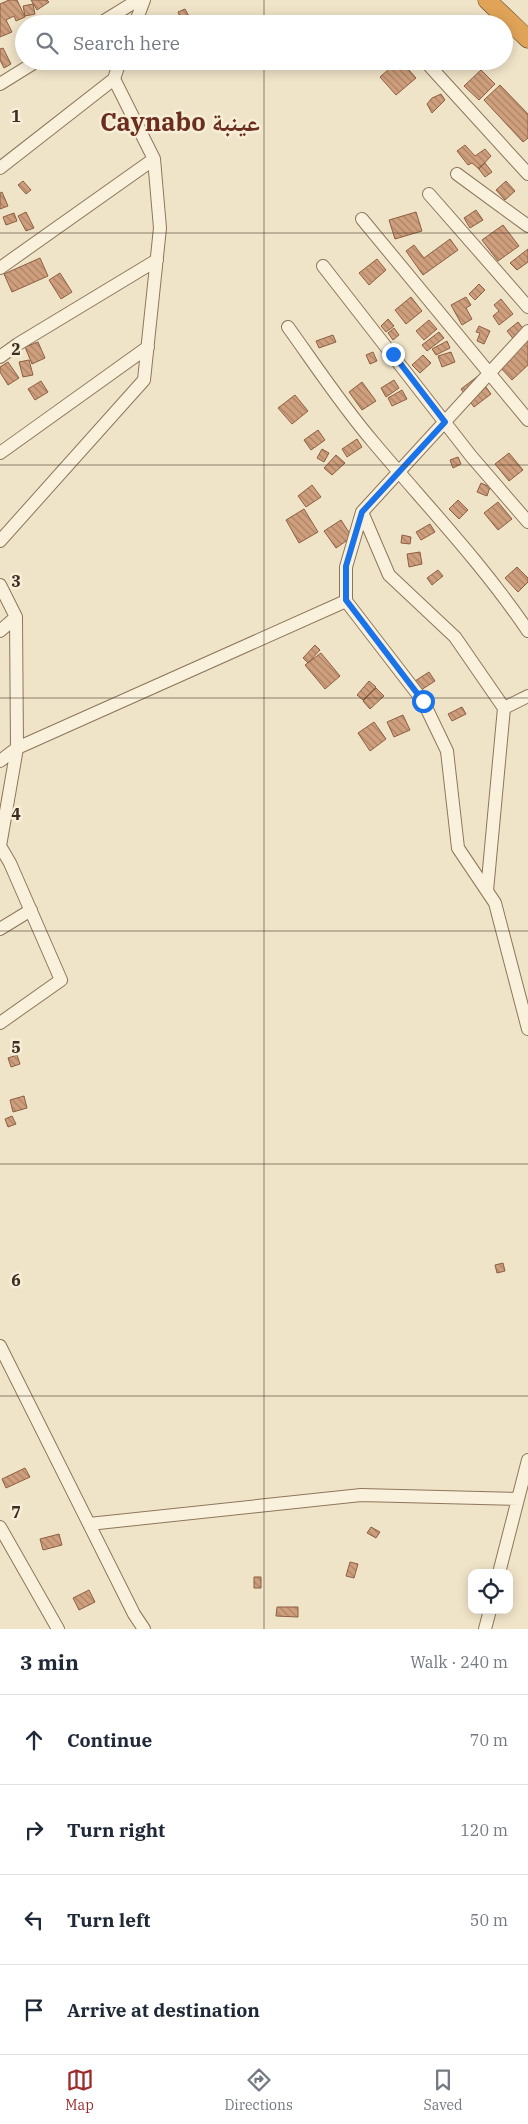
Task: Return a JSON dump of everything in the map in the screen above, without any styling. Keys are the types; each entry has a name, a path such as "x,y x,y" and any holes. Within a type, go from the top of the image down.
{"highway":[{"path":"487,0 503,15"},
{"path":"513,25 528,39"}],"street":[{"path":"114,15 138,0"},
{"path":"138,15 144,0"},
{"path":"0,84 23,70"},
{"path":"0,168 114,78 117,70"},
{"path":"434,70 528,174"},
{"path":"0,541 144,380 160,228 154,159 114,78"},
{"path":"2,263 154,159"},
{"path":"457,174 528,226"},
{"path":"429,194 528,307"},
{"path":"362,219 528,420"},
{"path":"0,358 18,344 157,260"},
{"path":"323,266 471,456 528,522"},
{"path":"288,328 372,442 442,520 500,590 528,631"},
{"path":"528,331 362,512 346,566 346,600 423,701 447,750 458,848 495,903 528,1029"},
{"path":"0,453 148,347"},
{"path":"362,512 389,575 455,637 504,708 487,891"},
{"path":"0,585 16,617 17,748 0,846 10,863 61,980 0,1023"},
{"path":"0,761 17,748 346,600"},
{"path":"0,630 16,617"},
{"path":"504,708 528,696"},
{"path":"0,929 31,910"},
{"path":"2,1355 134,1614 144,1629"},
{"path":"500,1569 528,1460"},
{"path":"89,1524 361,1495 518,1499"},
{"path":"0,1528 58,1629"},
{"path":"485,1629 489,1614"}],"building":[{"path":"9,0 17,0 24,15 15,15 15,18 14,16 6,20 12,32 0,37 0,4"},
{"path":"31,0 47,0 49,2 37,10"},
{"path":"33,4 35,14 25,15 23,6"},
{"path":"185,9 188,15 179,15 178,12"},
{"path":"3,48 11,64 4,68 0,60 0,49"},
{"path":"388,70 409,70 416,78 396,95 380,77"},
{"path":"481,70 495,84 479,100 464,86"},
{"path":"500,85 528,114 528,138 523,142 484,100"},
{"path":"441,94 445,100 432,113 427,104 432,98"},
{"path":"465,145 475,156 485,149 491,156 479,169 472,163 468,165 457,151"},
{"path":"485,163 492,172 485,177 478,168"},
{"path":"23,181 31,190 26,194 18,185"},
{"path":"506,181 515,191 505,200 496,190"},
{"path":"2,192 8,206 0,209 0,193"},
{"path":"476,210 483,220 470,228 464,218"},
{"path":"26,212 34,228 26,231 18,216"},
{"path":"416,212 422,231 395,239 389,220"},
{"path":"14,213 17,221 6,225 3,217"},
{"path":"503,225 519,246 498,261 482,240"},
{"path":"450,239 458,250 423,275 406,251 414,245 424,258"},
{"path":"528,249 528,262 517,270 510,263"},
{"path":"40,258 48,276 12,292 4,274"},
{"path":"377,259 386,270 369,285 359,273"},
{"path":"60,273 72,292 61,299 49,280"},
{"path":"479,284 485,290 475,300 469,294"},
{"path":"411,297 422,311 406,324 395,310"},
{"path":"466,297 471,305 466,308 472,319 462,325 451,305"},
{"path":"501,299 513,314 499,325 493,316 499,311 494,305"},
{"path":"388,319 394,326 386,332 381,326"},
{"path":"429,320 437,329 424,340 416,331"},
{"path":"518,322 526,332 515,341 507,331"},
{"path":"479,326 490,331 484,344 477,341 480,333 476,332"},
{"path":"394,328 399,335 393,340 388,333"},
{"path":"439,332 444,338 427,351 422,345"},
{"path":"333,335 336,342 319,348 316,341"},
{"path":"528,337 528,365 512,380 498,365"},
{"path":"447,341 450,348 436,355 432,349"},
{"path":"38,342 45,358 32,364 25,347"},
{"path":"373,352 377,361 370,364 366,355"},
{"path":"451,352 455,362 442,367 438,356"},
{"path":"423,355 431,363 420,373 412,365"},
{"path":"29,360 33,375 23,377 19,362"},
{"path":"8,362 19,378 8,385 0,372 0,367"},
{"path":"478,376 491,394 474,407 461,389"},
{"path":"394,380 399,388 386,397 381,388"},
{"path":"41,381 48,392 35,400 28,389"},
{"path":"362,382 376,401 362,410 349,392"},
{"path":"402,390 407,399 392,406 388,398"},
{"path":"295,395 308,411 292,424 278,408"},
{"path":"318,430 325,440 311,450 304,440"},
{"path":"357,439 362,447 347,457 342,449"},
{"path":"322,449 329,453 324,462 317,458"},
{"path":"509,453 523,470 509,481 495,464"},
{"path":"336,455 345,463 332,475 324,468"},
{"path":"458,457 461,464 453,468 450,460"},
{"path":"481,483 490,487 487,496 477,492"},
{"path":"312,485 321,497 306,507 298,496"},
{"path":"458,500 468,510 459,519 449,509"},
{"path":"498,502 512,519 498,530 484,513"},
{"path":"304,509 318,532 299,543 286,520"},
{"path":"341,520 352,537 336,548 324,531"},
{"path":"430,524 435,532 421,540 416,532"},
{"path":"402,535 411,537 410,544 401,543"},
{"path":"420,552 422,564 409,567 407,554"},
{"path":"517,567 528,578 528,582 518,592 505,578"},
{"path":"438,570 443,576 432,585 427,578"},
{"path":"315,645 320,650 308,663 303,658"},
{"path":"321,653 340,676 325,689 305,665"},
{"path":"429,672 435,681 421,690 415,681"},
{"path":"369,681 376,687 363,700 357,695"},
{"path":"376,688 384,696 370,709 363,701"},
{"path":"462,707 466,714 452,721 448,714"},
{"path":"403,715 410,730 394,737 387,722"},
{"path":"374,722 386,739 370,751 358,733"},
{"path":"17,1055 20,1064 11,1067 8,1058"},
{"path":"24,1096 27,1108 13,1112 10,1100"},
{"path":"12,1116 16,1124 8,1127 5,1119"},
{"path":"503,1263 505,1271 497,1273 495,1265"},
{"path":"25,1468 30,1477 6,1488 2,1479"},
{"path":"371,1527 380,1532 376,1538 367,1533"},
{"path":"59,1534 62,1545 43,1550 40,1539"},
{"path":"350,1562 358,1564 354,1578 346,1576"},
{"path":"254,1577 261,1577 261,1588 254,1588"},
{"path":"89,1590 95,1602 79,1610 73,1598"},
{"path":"277,1607 298,1607 298,1617 276,1616"}],"district":[{"name":"Caynabo عينبة","path":"180,122"}],"route":[{"path":"393,354 445,422 362,512 346,566 346,600 423,701"}]}
